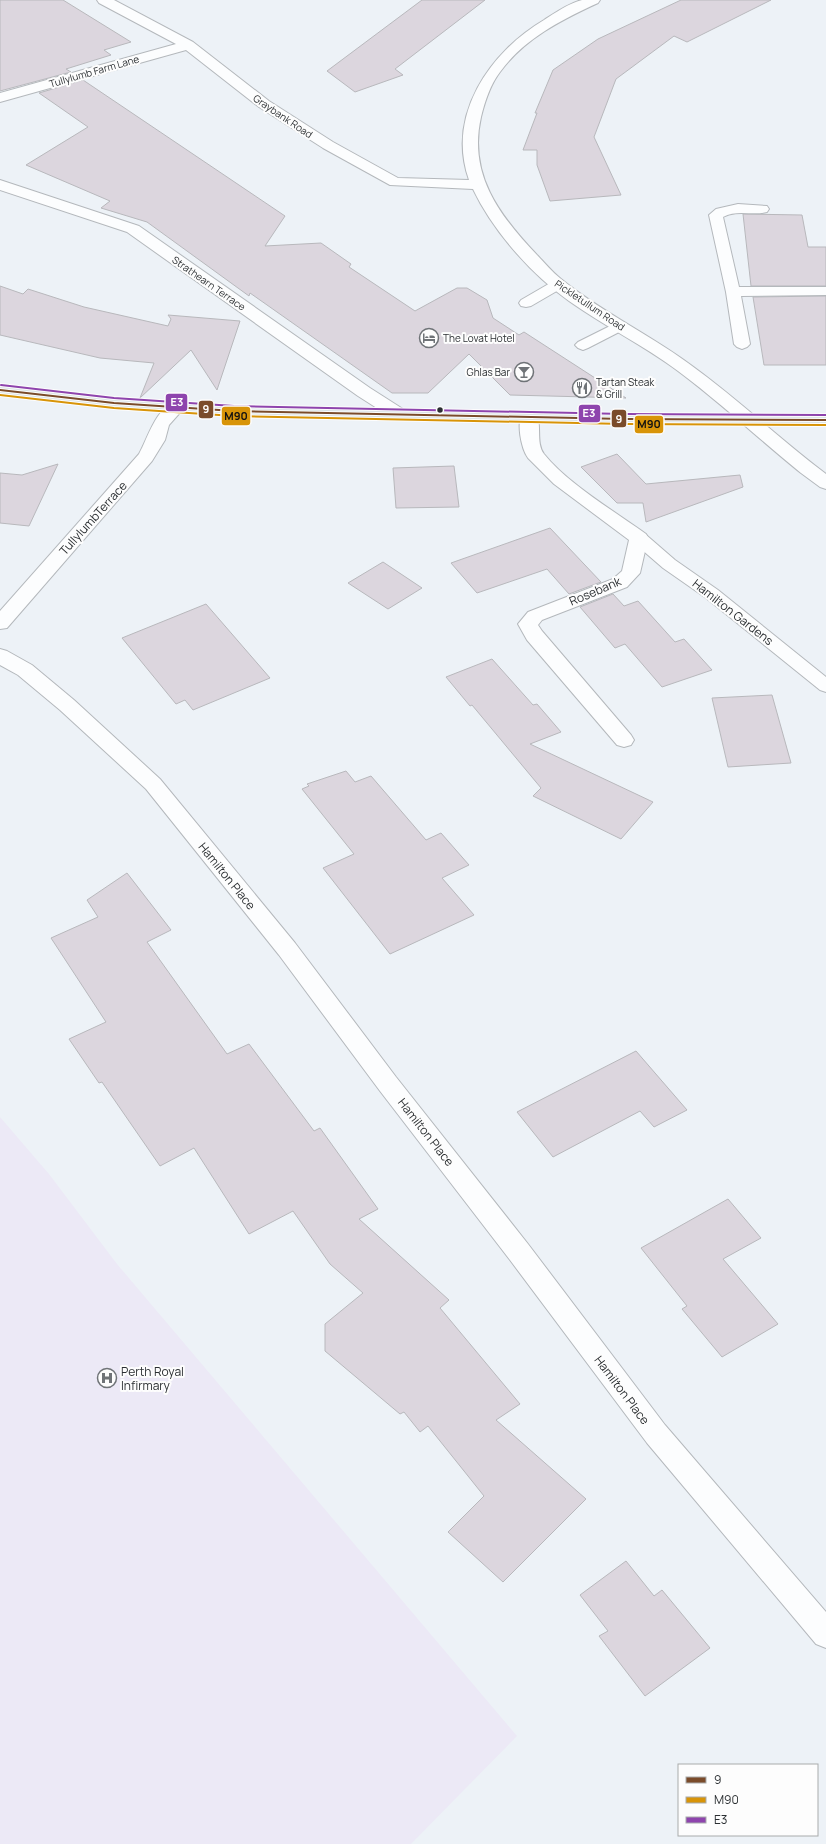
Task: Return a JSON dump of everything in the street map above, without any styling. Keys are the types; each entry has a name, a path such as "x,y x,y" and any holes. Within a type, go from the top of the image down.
{"main road":[{"path":"0,390 114,403 234,411 625,419 826,420"}],"street":[{"name":"Graybank Road","path":"104,0 188,45 264,104 328,145 395,182 479,184"},
{"name":"Pickletullum Road","path":"593,0 544,25 519,43 499,63 485,84 475,108 470,139 471,159 479,184 495,215 508,232 557,285 665,354 707,385 746,420 826,483"},
{"name":"Tullylumb Farm Lane","path":"0,98 188,45"},
{"name":"Strathearn Terrace","path":"0,185 133,229 364,392 400,415"},
{"name":"TullylumbTerrace","path":"0,623 132,475 146,457 156,440 161,424 176,407"},
{"path":"529,416 529,432 534,454 560,480 639,538"},
{"name":"Rosebank","path":"624,740 534,635 528,624 535,616 620,583 631,573 639,538"},
{"name":"Hamilton Place","path":"0,656 25,670 67,704 152,784 287,949 388,1084 519,1252 656,1434 826,1634"}],"lane":[{"path":"742,344 733,292 716,215 721,211 729,209 762,209"},
{"path":"526,303 557,285"},
{"path":"733,292 826,291"},
{"path":"583,345 620,326"},
{"name":"Hamilton Gardens","path":"639,538 669,564 712,594 826,686"}],"shaded area":[{"name":"Perth Royal Infirmary","path":"0,1117 49,1174 117,1264 517,1736 411,1844 0,1844"}],"building":[{"path":"0,0 63,0 131,42 104,50 111,55 66,69 71,72 0,91"},
{"path":"422,0 485,0 395,69 403,75 355,92 327,71"},
{"path":"681,0 771,0 687,42 674,36 616,79 594,137 621,195 550,201 537,165 537,150 523,150 537,113 535,113 553,70 598,39"},
{"path":"83,80 285,216 265,246 321,243 351,264 349,267 415,311 457,288 467,288 487,300 493,318 519,335 524,332 626,398 510,395 469,354 428,393 392,393 250,293 249,296 147,222 101,208 110,201 26,165 88,127 39,93"},
{"path":"743,214 802,215 808,247 826,247 826,286 751,286"},
{"path":"0,286 23,294 28,289 84,307 168,326 171,319 168,315 240,321 217,390 191,350 140,398 154,363 100,358 0,335"},
{"path":"826,296 826,365 764,365 753,297"},
{"path":"617,454 646,484 740,475 743,487 646,522 643,503 617,503 581,467"},
{"path":"58,464 29,526 0,523 0,473 22,475"},
{"path":"454,466 459,507 396,508 393,468"},
{"path":"550,528 601,582 569,594 547,569 477,593 451,563"},
{"path":"383,562 422,588 388,609 348,583"},
{"path":"613,594 624,606 638,601 675,642 684,639 712,670 662,687 625,644 615,648 580,607"},
{"path":"206,604 270,678 193,710 185,700 176,704 122,638"},
{"path":"492,659 533,705 537,704 561,732 530,744 653,802 621,839 533,796 541,788 472,705 470,706 446,677"},
{"path":"772,695 791,763 728,767 712,698"},
{"path":"346,771 355,782 371,776 426,840 441,833 469,865 442,878 474,915 390,954 323,868 354,854 302,789 309,786 307,784"},
{"path":"127,873 171,930 147,942 227,1054 249,1044 314,1131 320,1128 378,1209 359,1219 449,1300 440,1308 520,1404 496,1420 586,1499 503,1582 448,1532 484,1496 428,1426 420,1432 404,1412 400,1414 325,1351 325,1324 363,1293 330,1264 293,1211 249,1234 194,1148 160,1166 102,1082 99,1083 69,1039 106,1022 51,938 98,917 87,900"},
{"path":"636,1051 687,1110 654,1127 640,1111 553,1157 517,1112"},
{"path":"728,1199 761,1238 723,1259 778,1324 722,1357 682,1309 687,1306 641,1248"},
{"path":"626,1561 654,1596 662,1590 710,1648 645,1696 599,1636 608,1631 580,1595"}],"transit line":[{"name":"E3","path":"1,385 114,398 234,406 625,414 826,415"},
{"name":"9","path":"0,390 114,403 234,411 625,419 826,420"},
{"name":"M90","path":"0,395 114,408 234,416 625,424 826,425"}],"place":[{"name":"The Lovat Hotel","path":"429,338"},
{"name":"Ghlas Bar","path":"524,372"},
{"name":"Tartan Steak & Grill","path":"582,388"},
{"name":"Perth Royal Infirmary","path":"107,1378"}]}
